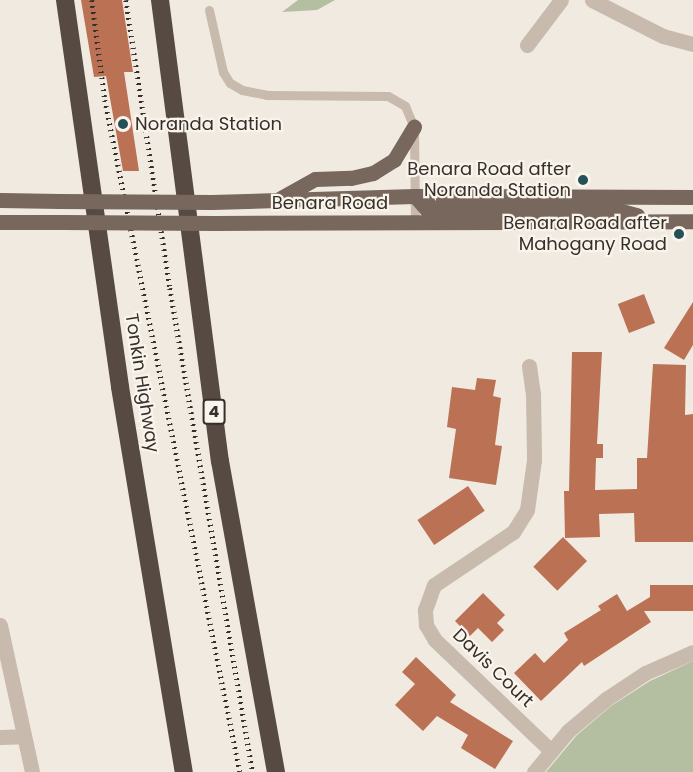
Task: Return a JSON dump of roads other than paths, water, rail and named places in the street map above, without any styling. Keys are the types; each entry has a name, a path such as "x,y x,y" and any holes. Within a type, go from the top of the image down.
{"highway":[{"name":"Tonkin Highway","path":"65,0 120,387 184,772"},
{"name":"4","path":"159,0 220,461 276,772"}],"main road":[{"path":"277,200 315,179 351,178 373,173 394,160 414,127"},
{"name":"Benara Road","path":"415,196 427,210 614,209 661,221"},
{"name":"Benara Road","path":"0,200 212,202 415,196 693,197"},
{"name":"Benara Road","path":"0,222 693,221"}],"street":[{"path":"527,45 561,0"},
{"path":"592,0 663,36 693,44"},
{"name":"Davis Court","path":"529,366 533,393 534,460 527,510 513,532 434,585 425,610 426,625 435,640 550,750"},
{"path":"0,625 32,772"},
{"path":"534,772 550,750 624,686 693,651"},
{"path":"0,737 24,736"}],"lane":[{"path":"209,10 223,72 230,83 242,90 267,95 388,96 405,106 414,127 415,222"}],"railway":[{"path":"92,0 105,100 240,772"},
{"path":"126,0 170,288 253,772"}],"place":[{"name":"Noranda Station","path":"123,124"},
{"name":"Benara Road after Noranda Station","path":"583,180"},
{"name":"Benara Road after Mahogany Road","path":"679,234"}]}
